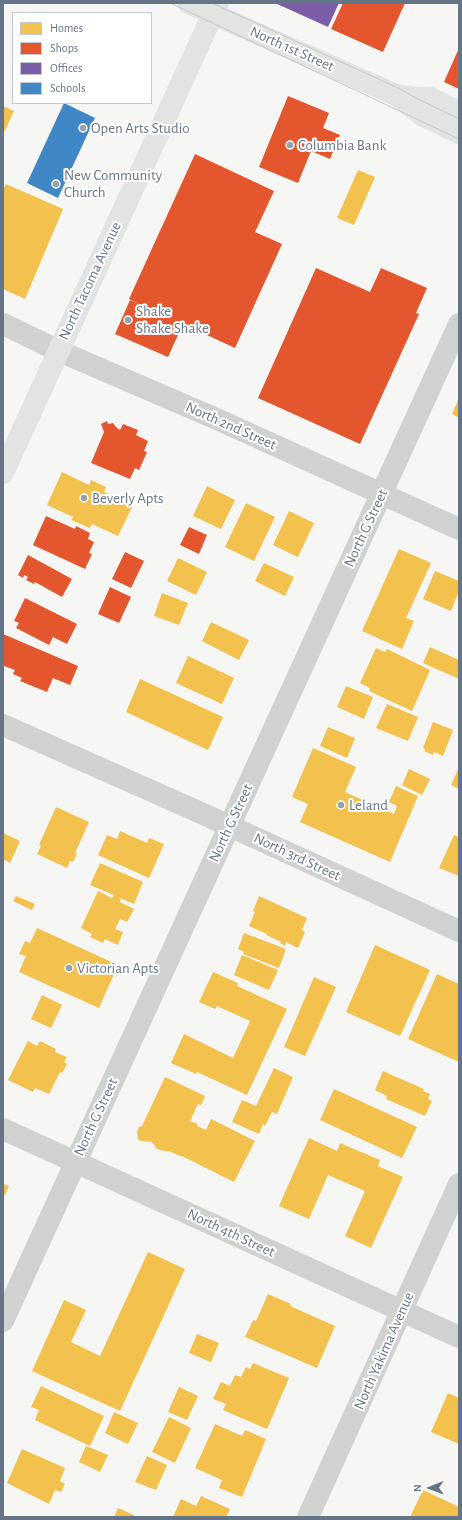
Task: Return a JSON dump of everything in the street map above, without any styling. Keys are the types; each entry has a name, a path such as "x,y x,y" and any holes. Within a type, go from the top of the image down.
{"street":[{"name":"North 1st Street","path":"188,3 215,9 396,95 422,115 459,133"},
{"name":"North Tacoma Avenue","path":"3,473 215,9"},
{"name":"North 1st Street","path":"396,95 416,98 430,98 459,112"},
{"name":"North 2nd Street","path":"3,324 59,351 219,420 459,529"},
{"name":"North G Street","path":"3,1321 459,324"},
{"name":"North 3rd Street","path":"3,725 230,826 459,931"},
{"name":"North 4th Street","path":"3,1129 459,1337"},
{"name":"North Yakima Avenue","path":"308,1517 459,1184"}],"building: Homes":[{"path":"3,106 14,111 3,135"},
{"path":"358,170 375,177 354,225 337,218"},
{"path":"6,184 63,209 25,299 3,289 3,190"},
{"path":"459,398 459,418 452,414"},
{"name":"Beverly Apts","path":"62,472 89,485 91,480 106,487 104,492 133,505 118,536 92,524 90,528 71,520 73,517 47,505"},
{"path":"207,486 235,500 221,529 193,516"},
{"path":"246,503 275,517 254,561 225,547"},
{"path":"289,511 314,523 298,557 273,545"},
{"path":"399,549 431,563 406,618 414,621 402,649 362,631"},
{"path":"178,558 207,572 196,595 167,581"},
{"path":"264,563 294,577 285,596 255,581"},
{"path":"435,571 459,581 459,591 451,611 423,599"},
{"path":"162,593 188,603 179,625 154,616"},
{"path":"211,622 249,640 239,660 202,641"},
{"path":"430,647 459,660 459,679 423,663"},
{"path":"376,648 385,652 387,649 430,670 412,711 369,691 370,688 360,683"},
{"path":"188,656 234,678 222,704 176,683"},
{"path":"140,679 223,717 208,750 126,712"},
{"path":"346,686 373,697 364,719 337,707"},
{"path":"387,704 418,717 408,741 376,728"},
{"path":"433,722 453,730 443,756 434,752 433,755 424,751 425,749 423,748"},
{"path":"328,727 355,738 347,758 320,746"},
{"name":"Leland","path":"313,748 356,767 345,792 394,814 397,806 389,802 396,786 418,796 390,862 300,822 308,804 292,797"},
{"path":"459,767 459,789 451,785"},
{"path":"409,769 430,779 422,795 402,785"},
{"path":"56,807 89,822 75,853 77,854 73,862 70,861 67,868 37,854 41,846 39,845"},
{"path":"120,831 147,843 149,838 164,844 149,878 98,855 107,835 117,839"},
{"path":"3,833 20,841 10,863 3,859"},
{"path":"454,835 459,837 459,876 439,868"},
{"path":"100,863 143,882 134,904 117,897 121,899 120,902 134,909 127,922 120,919 115,929 123,932 118,945 105,939 103,943 90,937 92,934 81,928 98,891 112,898 114,895 90,885"},
{"path":"16,896 35,904 32,910 13,901"},
{"path":"259,896 307,918 302,930 305,932 298,948 286,942 285,946 280,943 281,942 266,935 267,934 249,926 255,912 253,911"},
{"name":"Victorian Apts","path":"37,928 118,965 99,1008 19,972 26,956 19,954 25,941 30,943"},
{"path":"244,933 286,949 279,968 243,954 244,952 238,949"},
{"path":"375,945 430,970 400,1036 346,1012"},
{"path":"242,955 278,970 269,990 234,975"},
{"path":"213,972 238,983 237,986 287,1009 247,1095 197,1072 196,1074 171,1063 184,1034 233,1058 250,1021 217,1006 215,1009 199,1002"},
{"path":"437,974 459,984 459,1062 408,1039"},
{"path":"314,977 336,987 305,1056 284,1047"},
{"path":"42,995 62,1005 51,1028 31,1019"},
{"path":"28,1041 37,1046 40,1041 56,1049 55,1052 67,1057 64,1062 67,1064 62,1073 60,1072 49,1094 35,1088 33,1092 8,1080"},
{"path":"274,1068 293,1077 277,1114 272,1112 265,1126 263,1124 259,1134 232,1122 242,1100 256,1106"},
{"path":"383,1071 424,1089 423,1091 430,1094 428,1099 432,1101 425,1116 386,1099 387,1096 375,1090"},
{"path":"165,1077 205,1096 201,1105 198,1104 190,1121 198,1124 197,1126 206,1130 211,1119 255,1141 234,1182 182,1156 169,1151 157,1149 152,1142 141,1141 138,1139 137,1132 139,1127 142,1126"},
{"path":"334,1089 417,1127 402,1158 320,1120"},
{"path":"309,1138 337,1151 340,1143 380,1160 378,1166 403,1177 371,1248 345,1236 365,1191 328,1175 309,1219 279,1206"},
{"path":"3,1184 9,1186 3,1199"},
{"path":"148,1252 185,1269 120,1411 32,1371 64,1300 86,1310 71,1342 100,1356"},
{"path":"268,1294 291,1304 290,1306 335,1326 317,1368 245,1337 253,1320 256,1321"},
{"path":"197,1334 219,1343 211,1362 189,1353"},
{"path":"253,1363 289,1378 267,1429 223,1410 226,1404 213,1399 221,1382 230,1386 235,1375 241,1377 246,1367 250,1369"},
{"path":"41,1386 104,1416 90,1446 35,1420 39,1410 31,1407"},
{"path":"179,1387 198,1396 187,1420 168,1412"},
{"path":"448,1393 459,1398 459,1444 431,1432"},
{"path":"114,1412 138,1423 128,1444 105,1433"},
{"path":"169,1417 191,1428 175,1463 152,1452"},
{"path":"215,1424 242,1436 245,1430 266,1439 242,1497 219,1488 222,1480 195,1468"},
{"path":"86,1446 108,1455 100,1472 79,1462"},
{"path":"22,1449 65,1468 60,1481 65,1484 61,1492 55,1490 49,1504 7,1483"},
{"path":"147,1456 167,1465 156,1490 135,1482"},
{"path":"423,1490 459,1507 459,1517 410,1517"},
{"path":"201,1496 230,1509 226,1517 173,1517 181,1499 196,1506"},
{"path":"118,1508 134,1515 133,1517 114,1517"}],"building: Shops":[{"path":"343,3 405,3 383,52 331,29"},
{"path":"459,48 459,89 444,82"},
{"path":"288,96 329,113 323,128 340,135 330,159 311,151 298,183 259,167"},
{"path":"195,154 274,191 255,232 282,244 235,348 183,324 168,357 115,334 130,300 141,305 129,299"},
{"path":"316,268 370,292 381,268 427,288 416,313 419,314 360,444 258,398"},
{"path":"107,421 108,424 113,423 120,430 123,424 138,430 136,435 148,441 144,451 147,452 139,470 135,468 130,479 91,463 104,432 101,424"},
{"path":"46,516 75,529 76,526 90,533 88,539 94,542 89,553 92,554 85,569 33,545"},
{"path":"189,527 207,535 199,554 180,545"},
{"path":"125,552 144,561 131,588 112,579"},
{"path":"28,555 72,579 62,597 35,582 34,584 26,580 28,577 24,575 23,578 18,575"},
{"path":"110,587 131,597 119,623 98,614"},
{"path":"25,598 77,624 67,644 53,637 49,645 16,628 19,623 14,621"},
{"path":"3,634 78,666 70,685 53,678 47,692 20,681 22,678 13,674 15,670 4,666 3,669"}],"building: Offices":[{"path":"275,3 339,3 328,27"}],"building: Schools":[{"path":"64,104 95,118 58,198 27,183"}],"tram line":[{"path":"170,3 459,139"},
{"path":"212,3 398,88 459,119"}],"place":[{"name":"Open Arts Studio","path":"83,128"},
{"name":"Columbia Bank","path":"290,145"},
{"name":"New Community Church","path":"56,184"},
{"name":"Shake Shake Shake","path":"128,320"},
{"name":"Beverly Apts","path":"84,498"},
{"name":"Leland","path":"341,805"},
{"name":"Victorian Apts","path":"69,968"}]}
